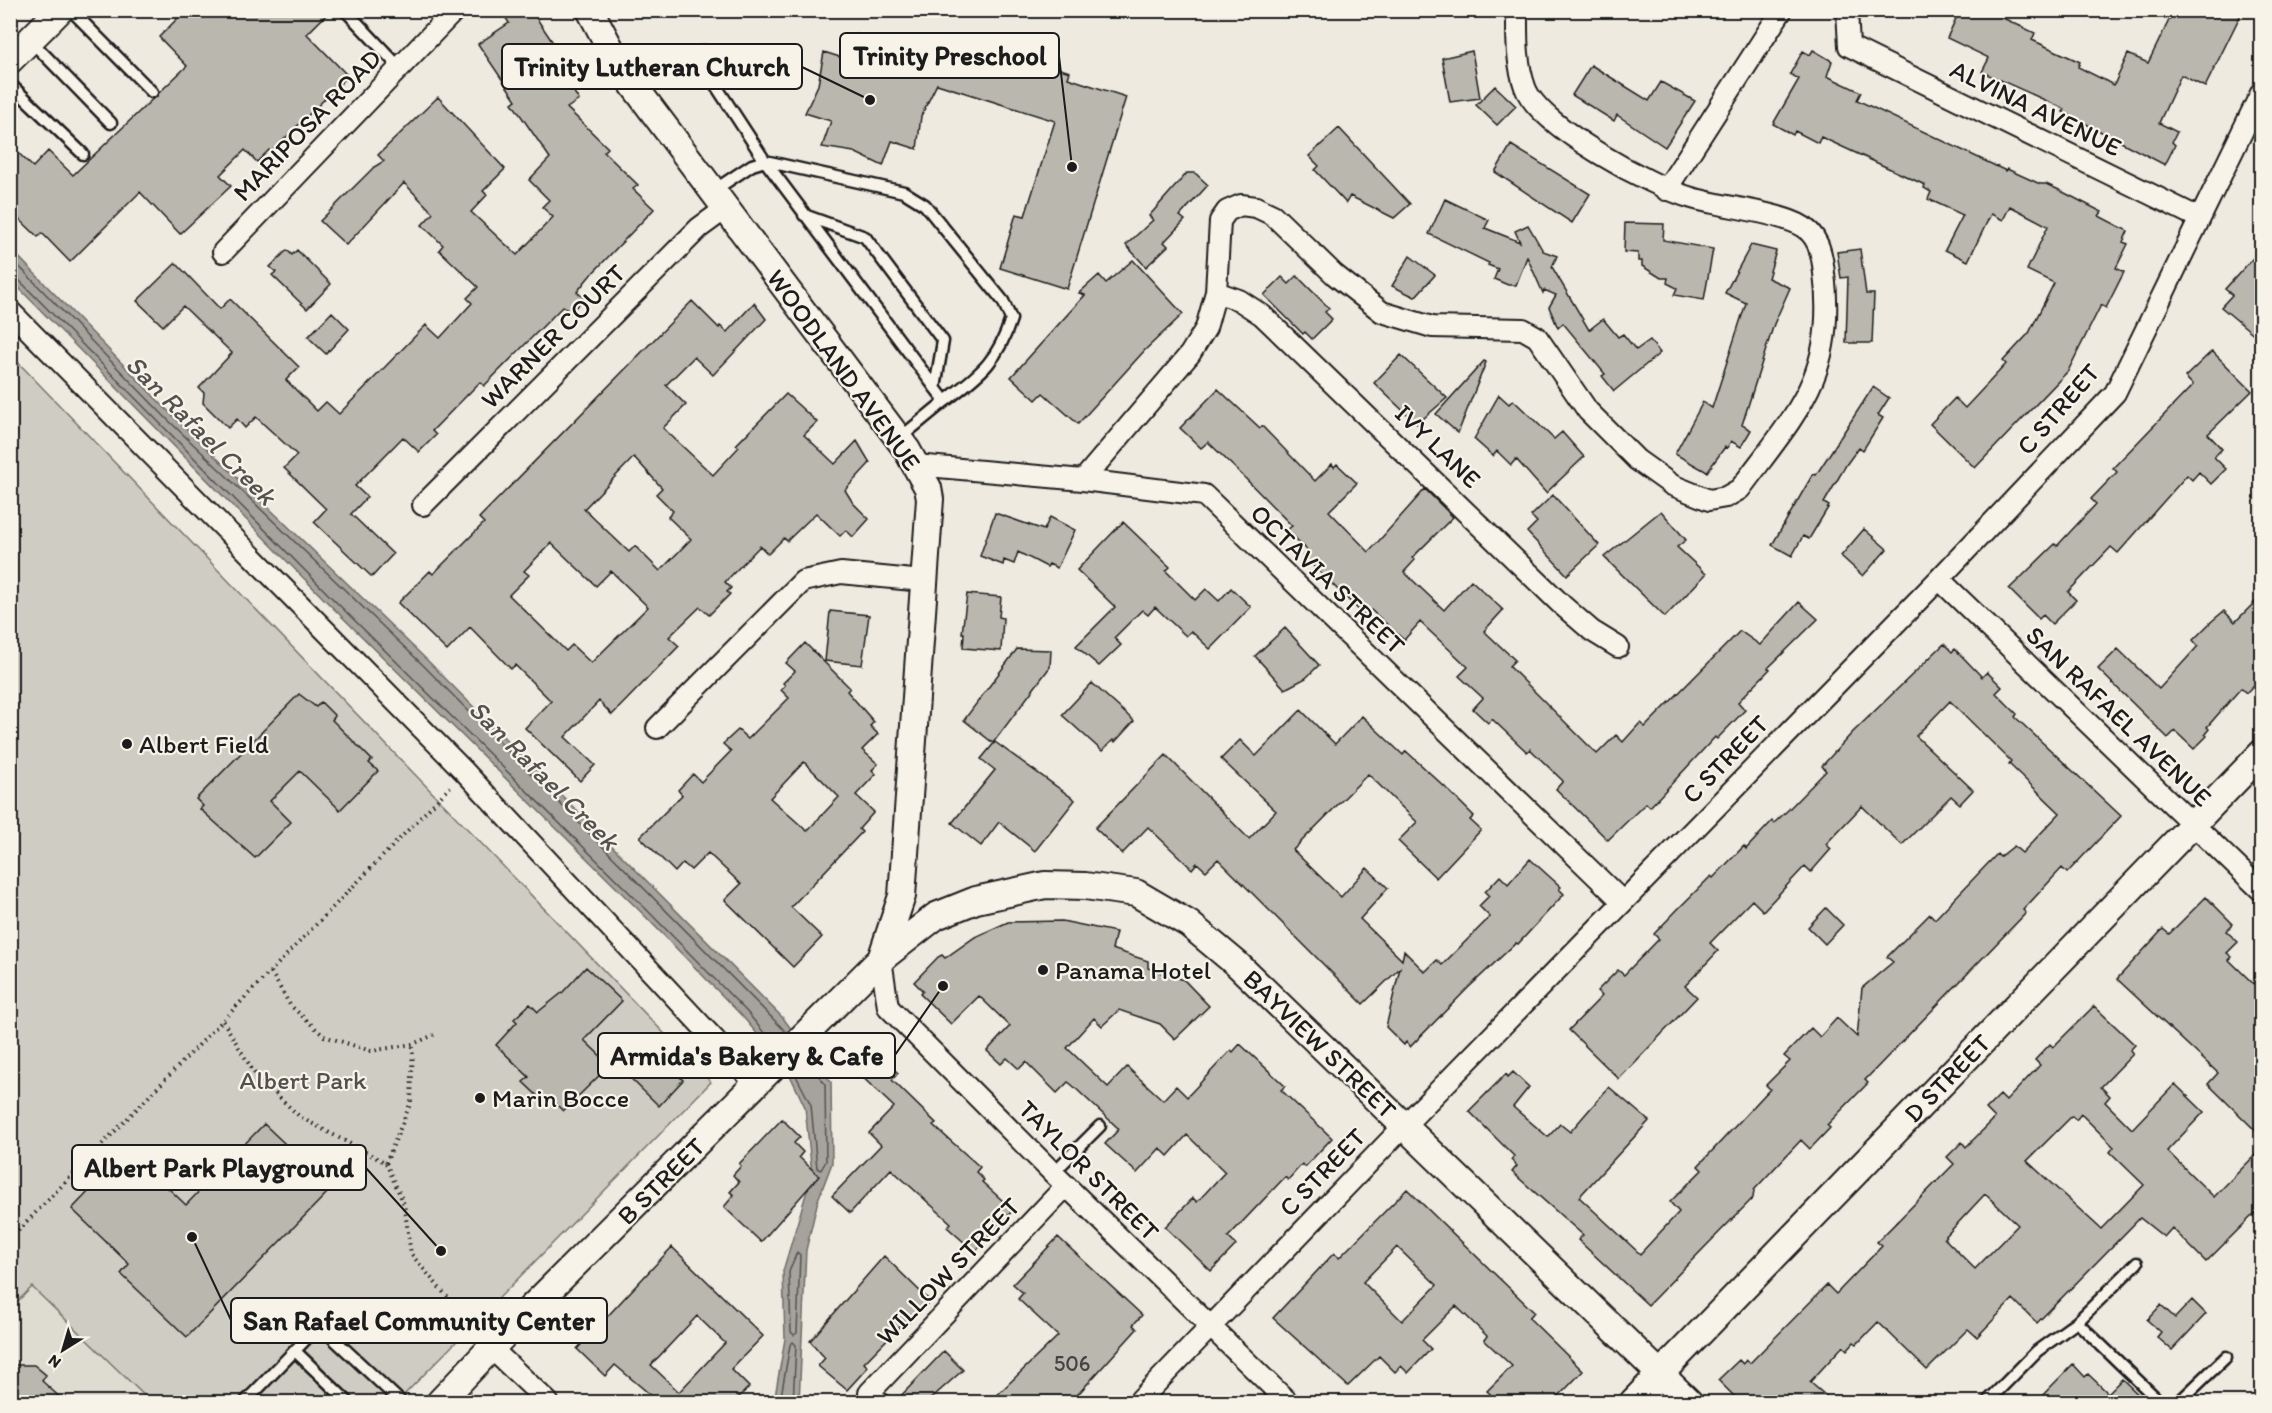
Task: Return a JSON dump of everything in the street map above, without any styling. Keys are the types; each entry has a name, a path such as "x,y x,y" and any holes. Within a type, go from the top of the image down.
{"street":[{"path":"10,60 60,10"},
{"name":"MARIPOSA ROAD","path":"223,252 456,10"},
{"name":"WOODLAND AVENUE","path":"590,10 616,61 899,439 928,488 930,500 902,896 881,959"},
{"path":"1083,480 1190,354 1206,328 1216,292 1220,221 1227,211 1241,205 1256,207 1273,215 1335,275 1382,312 1432,327 1523,330 1537,337 1588,411 1637,460 1690,494 1709,500 1726,497 1740,489 1811,389 1826,340 1828,312 1822,251 1814,236 1798,224 1666,190 1615,163 1538,108 1525,89 1517,53 1517,10"},
{"path":"1666,190 1782,10"},
{"name":"ALVINA AVENUE","path":"1847,10 1849,46 2199,218"},
{"name":"C STREET","path":"1138,1402 1211,1329 1405,1125 1939,579 2115,393 2262,91"},
{"name":"WARNER COURT","path":"423,505 699,228 719,201"},
{"name":"IVY LANE","path":"1216,292 1239,300 1262,315 1562,605 1592,631 1618,647"},
{"path":"10,311 464,771 757,1085"},
{"name":"OCTAVIA STREET","path":"916,465 1083,480 1204,495 1623,902"},
{"path":"657,728 803,581 841,573 923,581"},
{"name":"SAN RAFAEL AVENUE","path":"1939,579 2262,891"},
{"name":"D STREET","path":"1633,1402 2262,753"},
{"name":"BAYVIEW STREET","path":"881,959 936,916 976,900 1036,885 1085,886 1136,893 1189,924 1238,965 1689,1402"},
{"name":"B STREET","path":"440,1402 491,1348 881,959"},
{"name":"TAYLOR STREET","path":"881,959 888,1007 1059,1180 1288,1402"},
{"name":"WILLOW STREET","path":"874,1398 1059,1180"},
{"path":"491,1348 548,1402"}],"lane":[{"path":"71,10 152,92"},
{"path":"345,10 400,68"},
{"path":"30,40 111,123"},
{"path":"705,51 705,69 765,161 945,401"},
{"path":"10,84 82,154"},
{"path":"719,201 752,165 765,161 904,192 925,205 1003,301 1011,319 1003,343 985,370 899,439"},
{"path":"804,215 865,237 872,246 943,340 935,388"},
{"path":"1059,1180 1100,1126"},
{"path":"1987,1402 2037,1351 2077,1322 2137,1263"},
{"path":"245,1402 338,1306"},
{"path":"2077,1322 2160,1402"},
{"path":"319,1326 400,1402"},
{"path":"295,1351 348,1402"},
{"path":"2179,1402 2226,1357"}],"path":[{"path":"792,10 798,19"},
{"path":"10,1239 464,771"},
{"path":"271,972 291,1005 324,1036 371,1051 413,1044 434,1035"},
{"path":"223,1021 255,1074 300,1117 386,1163 404,1204 411,1254 491,1348"},
{"path":"386,1163 411,1102 413,1044"}],"shaded area":[{"path":"32,1286 151,1402 11,1402 11,1308"}],"green space":[{"name":"Albert Park","path":"11,355 711,1082 397,1402 151,1402 32,1287 11,1308"}],"water":[{"path":"10,248 171,414 428,661 783,1018 831,1082 832,1163 818,1200 806,1250 799,1402 774,1402 785,1339 783,1271 812,1174 805,1107 787,1069 743,1017 643,914 328,603 11,280"}],"building":[{"path":"186,10 331,10 307,34 348,76 271,152 269,150 257,162 245,150 220,175 231,186 180,234 140,192 70,262 42,233 38,237 10,210 10,145 33,167 48,151 73,175 187,66 159,37"},
{"path":"501,10 531,10 554,44 549,47 569,75 565,78 579,100 567,108 608,148 604,152 638,185 633,189 654,209 588,278 577,292 584,298 570,313 563,306 484,386 480,382 432,431 436,435 419,452 403,437 355,486 367,497 351,514 393,554 372,577 314,522 326,509 284,468 297,455 256,417 245,428 237,419 228,428 203,403 204,393 199,388 232,353 183,306 163,326 137,301 176,263 220,309 230,299 299,367 286,380 317,411 326,402 339,414 426,325 440,338 472,303 467,298 478,287 439,250 443,245 422,225 433,213 404,183 346,245 320,221 374,167 384,161 378,155 438,97 505,169 483,191 487,195 471,212 517,255 553,217 542,207 549,200 529,180 550,158 512,103 516,100 478,44 509,23"},
{"path":"1960,10 2006,10 2003,18 2035,33 2032,40 2080,62 2078,67 2114,85 2128,54 2148,63 2174,10 2243,10 2205,87 2181,75 2159,123 2177,132 2172,142 2175,145 2165,165 2063,112 2065,109 1982,72 1989,58 1947,38"},
{"path":"857,34 885,49 952,59 959,38 1070,72 1068,78 1126,97 1067,289 1000,268 1016,214 1025,216 1055,121 937,84 921,116 917,149 892,141 883,166 854,152 822,147 831,121 805,113 818,85 824,52 849,60"},
{"path":"1813,50 1832,61 1827,76 1861,92 1857,100 2006,171 2007,169 2057,189 2102,212 2099,216 2128,231 2123,242 2128,244 2116,268 2124,272 2106,308 2101,305 2068,371 1975,468 1930,424 1955,398 1965,408 2006,364 2003,361 2029,333 2054,283 2027,270 2048,226 2010,206 2003,220 1991,214 1968,261 1945,250 1963,215 1928,199 1931,192 1924,188 1925,185 1821,137 1818,143 1795,131 1793,135 1773,124 1799,79 1790,74 1803,51 1810,55"},
{"path":"1472,51 1480,98 1450,102 1442,58"},
{"path":"1591,65 1649,101 1661,82 1695,101 1665,147 1617,115 1614,121 1572,95"},
{"path":"1495,86 1516,106 1497,125 1476,105"},
{"path":"1339,128 1410,204 1394,218 1350,196 1346,203 1315,170 1319,166 1309,156"},
{"path":"1511,145 1590,194 1572,223 1495,172"},
{"path":"1187,173 1195,173 1208,185 1180,216 1185,220 1164,242 1168,246 1146,267 1126,245 1153,220 1149,216"},
{"path":"1445,199 1489,220 1485,228 1520,242 1515,231 1528,225 1543,251 1557,256 1552,267 1589,330 1603,319 1618,337 1623,334 1636,350 1650,340 1660,353 1614,391 1602,376 1605,374 1563,323 1558,328 1549,307 1556,295 1544,290 1543,293 1527,257 1516,285 1508,285 1494,279 1498,269 1488,265 1489,263 1429,234"},
{"path":"1625,223 1664,224 1663,240 1713,249 1704,300 1674,295 1677,288 1667,283 1668,278 1661,278 1642,266 1642,261 1638,261 1638,253 1624,252"},
{"path":"1751,245 1776,251 1768,278 1790,288 1774,324 1742,425 1751,430 1741,447 1731,441 1707,472 1675,454 1703,402 1712,408 1746,303 1725,293"},
{"path":"2262,248 2262,341 2221,307 2232,295 2225,289"},
{"path":"1860,249 1866,294 1874,294 1872,343 1846,343 1848,277 1841,278 1837,252"},
{"path":"287,250 292,255 297,250 331,284 307,309 272,275 276,272 270,267"},
{"path":"1410,256 1435,275 1415,297 1392,286"},
{"path":"1133,260 1183,314 1145,350 1078,424 1043,393 1036,400 1011,377 1085,295 1079,293 1099,275 1106,283"},
{"path":"1297,276 1329,308 1325,312 1332,319 1312,339 1305,332 1303,334 1264,295 1282,277 1289,284"},
{"path":"692,301 719,328 720,326 727,332 754,303 766,319 713,375 694,357 666,385 686,405 663,428 713,475 739,447 736,445 786,394 817,422 804,435 835,464 857,441 870,463 845,490 853,503 869,519 853,537 846,530 840,536 816,513 787,541 784,538 768,554 760,546 725,582 731,588 727,592 730,594 709,615 700,607 669,637 679,646 612,715 599,701 565,737 595,765 580,781 525,728 551,701 515,665 511,669 470,627 447,651 398,603 430,571 433,574 484,523 479,518","holes":["634,457 662,488 656,494 673,511 668,517 691,539 660,571 635,546 629,552 584,509","551,543 596,586 611,571 648,607 591,663 572,645 566,651 509,595 529,575 524,571"]},
{"path":"332,312 349,329 326,354 308,337"},
{"path":"2212,351 2252,391 2208,434 2222,449 2214,457 2226,469 2211,484 2199,472 2192,480 2187,475 2118,553 2111,547 2068,592 2076,600 2052,624 2043,615 2039,619 2009,589 2055,544 2057,546 2096,504 2091,499 2117,472 2113,468 2193,385 2185,377"},
{"path":"1401,355 1447,398 1417,424 1374,383"},
{"path":"1484,361 1486,362 1458,433 1436,414"},
{"path":"1873,387 1889,398 1878,415 1883,418 1863,450 1859,447 1846,465 1824,503 1829,506 1809,539 1803,536 1792,556 1772,545 1813,474 1816,475"},
{"path":"1218,389 1260,428 1262,426 1315,481 1332,464 1334,467 1337,464 1357,483 1329,511 1369,552 1425,489 1453,517 1412,558 1415,560 1404,572 1444,610 1471,580 1503,610 1484,631 1515,660 1509,666 1597,754 1616,735 1623,742 1640,723 1645,727 1740,631 1760,645 1799,602 1818,619 1768,668 1770,669 1738,702 1745,710 1717,739 1715,737 1650,807 1646,803 1608,840 1556,789 1563,781 1530,749 1527,752 1492,719 1488,723 1473,709 1483,698 1459,676 1468,667 1420,622 1404,640 1371,610 1365,616 1303,556 1308,551 1287,530 1292,526 1238,471 1208,442 1201,448 1180,428"},
{"path":"1499,395 1509,404 1513,400 1554,439 1562,432 1584,457 1546,493 1516,459 1511,465 1497,451 1493,456 1474,439"},
{"path":"1553,495 1599,545 1567,575 1527,532 1537,522 1531,516"},
{"path":"1661,511 1686,540 1677,547 1706,574 1665,617 1604,557"},
{"path":"995,513 1044,530 1050,517 1075,530 1057,568 1049,564 1047,567 1018,552 1014,564 1004,560 1003,565 980,556"},
{"path":"1123,522 1170,567 1166,571 1195,600 1206,589 1219,601 1231,588 1251,607 1210,649 1191,631 1186,636 1155,607 1148,615 1142,610 1114,638 1121,645 1099,666 1076,646 1115,607 1077,570"},
{"path":"1864,529 1887,549 1863,576 1841,556"},
{"path":"967,594 1001,597 999,617 1003,618 1001,651 963,648 964,633 962,633"},
{"path":"2262,595 2261,678 2246,693 2241,688 2207,727 2209,729 2205,734 2207,736 2194,749 2175,731 2168,738 2098,669 2118,649 2159,689 2198,646 2193,640 2212,621 2224,611 2235,622"},
{"path":"830,611 869,615 862,665 825,661"},
{"path":"1285,628 1319,665 1306,678 1285,689 1255,656"},
{"path":"805,643 850,688 847,691 874,722 870,726 878,734 862,750 878,764 872,770 876,774 856,795 874,812 859,829 862,832 791,907 822,937 793,967 725,900 741,884 708,853 691,870 683,863 675,872 640,837 682,795 678,790 693,774 701,782 731,751 723,744 738,730 748,739 789,698 781,690 785,685 783,683 795,671 786,663","holes":["804,762 839,797 807,831 770,798"]},
{"path":"1944,644 1952,652 1955,649 1982,677 1987,672 2002,687 1996,693 2017,714 2015,717 2121,816 2067,873 2062,868 2023,910 2026,913 1865,1080 1868,1083 1827,1125 1830,1128 1810,1149 1801,1140 1754,1190 1753,1198 1648,1305 1578,1240 1583,1235 1512,1172 1517,1166 1511,1160 1514,1156 1469,1111 1506,1074 1508,1077 1513,1072 1529,1087 1513,1107 1548,1137 1560,1124 1570,1132 1609,1087 1649,1121 1579,1197 1640,1254 1679,1212 1670,1202 1702,1170 1698,1166 1770,1089 1766,1085 1790,1061 1784,1056 1811,1028 1820,1037 1837,1018 1857,1037 1862,988 1893,962 1887,957 1930,914 1935,919 1997,854 2000,857 2014,846 2022,853 2060,813 2009,764 2011,761 1950,701 1916,736 1973,790 1960,804 1951,796 1902,845 1862,806 1826,844 1831,849 1811,872 1805,866 1763,911 1752,900 1710,943 1718,951 1685,986 1697,997 1619,1079 1569,1030 1602,996 1597,991 1618,970 1624,975 1659,939 1654,934 1677,910 1744,846 1746,849 1772,821 1774,823 1788,810 1826,771 1822,766 1853,732"},
{"path":"1017,649 1051,650 1050,667 993,743 964,720"},
{"path":"1092,683 1134,721 1115,742 1113,740 1102,751 1062,715"},
{"path":"299,694 316,707 321,702 335,716 332,720 372,760 369,763 378,771 340,810 300,771 270,801 291,822 255,858 200,809 203,806 196,799"},
{"path":"1301,710 1335,744 1362,716 1403,755 1406,751 1447,789 1474,816 1470,820 1481,830 1436,878 1398,841 1417,822 1368,774 1293,850 1341,897 1367,868 1388,888 1360,919 1402,960 1404,951 1425,972 1437,960 1442,965 1490,917 1479,906 1489,896 1485,892 1500,876 1508,884 1530,859 1561,887 1559,889 1564,894 1518,944 1516,943 1468,988 1410,1047 1406,1042 1404,1045 1386,1027 1400,968 1363,1004 1218,859 1206,871 1197,863 1192,869 1148,827 1122,854 1095,828 1166,755 1249,839 1276,811 1221,759 1240,740 1256,756"},
{"path":"995,742 1075,800 1035,851 999,822 981,846 952,823 995,770 981,759"},
{"path":"2206,897 2233,924 2226,931 2238,942 2227,953 2232,957 2229,960 2262,992 2262,1137 2208,1084 2218,1073 2117,979 2163,929 2169,934"},
{"path":"1826,908 1843,925 1825,944 1808,927"},
{"path":"1062,921 1116,932 1112,949 1148,961 1148,968 1184,980 1209,1006 1175,1039 1160,1024 1119,1010 1102,1026 1094,1018 1067,1048 1108,1087 1127,1067 1163,1100 1176,1086 1187,1097 1231,1050 1233,1052 1240,1044 1285,1086 1281,1090 1332,1138 1305,1167 1302,1164 1288,1180 1285,1177 1228,1237 1236,1245 1211,1271 1165,1227 1193,1198 1197,1202 1225,1172 1187,1135 1168,1156 1160,1148 1137,1173 1105,1144 1119,1129 1072,1085 1068,1082 1057,1093 1026,1062 1019,1069 1007,1058 1001,1064 987,1051 1010,1026 979,996 951,1024 920,994 923,991 914,982 938,957 942,955 945,958 975,937 1008,922"},
{"path":"586,967 622,1001 584,1040 610,1065 563,1111 551,1099 546,1104 523,1082 529,1077 496,1045 517,1022 514,1019 530,1004 538,1012 563,992"},
{"path":"2094,1006 2135,1045 2130,1050 2133,1054 2101,1087 2110,1096 2105,1102 2132,1129 2175,1084 2204,1112 2167,1151 2214,1197 2262,1148 2262,1206 2206,1262 2172,1228 2164,1237 2140,1218 2037,1323 2013,1299 1977,1337 1968,1329 1927,1370 1878,1322 1857,1344 1854,1342 1847,1350 1843,1346 1810,1382 1833,1402 1740,1402 1718,1380 1739,1360 1743,1364 1746,1360 1750,1363 1827,1285 1836,1294 1882,1246 1877,1242 1954,1164 1947,1157 1962,1142 1966,1147 1995,1118 1986,1109 2000,1095 2006,1101 2040,1065 2035,1060 2050,1044 2053,1047","holes":["2081,1114 2114,1147 2110,1152 2144,1185 2101,1229 2027,1161 2072,1116 2076,1120","1985,1194 2018,1225 1975,1269 1944,1238"]},
{"path":"859,1036 898,1073 892,1080 936,1123 933,1125 980,1167 976,1172 984,1180 982,1182 1013,1210 975,1252 947,1227 951,1223 891,1169 850,1213 832,1196 881,1145 869,1133 894,1107 840,1056"},
{"path":"648,1040 672,1064 669,1066 683,1080 659,1106 620,1068"},
{"path":"782,1119 800,1137 794,1143 803,1152 799,1157 819,1176 761,1242 724,1207 734,1195 730,1192 739,1182 733,1175 741,1166 739,1164"},
{"path":"264,1124 320,1177 316,1182 327,1193 187,1337 121,1274 129,1264 72,1209 128,1150 186,1205"},
{"path":"1407,1189 1534,1312 1529,1318 1583,1371 1553,1402 1499,1402 1487,1391 1512,1366 1484,1340 1487,1336 1456,1306 1422,1340 1431,1349 1408,1373 1401,1366 1395,1372 1379,1356 1348,1386 1273,1318 1334,1253 1339,1258","holes":["1397,1247 1437,1285 1402,1321 1363,1282"]},
{"path":"1058,1237 1142,1315 1133,1325 1137,1329 1071,1402 990,1402 1058,1336 1018,1299 1023,1293 1013,1284"},
{"path":"672,1247 763,1336 731,1369 749,1387 734,1402 659,1402 615,1365 605,1376 577,1349","holes":["697,1316 725,1343 679,1392 651,1365"]},
{"path":"884,1256 930,1301 908,1323 905,1321 864,1363 868,1367 847,1390 818,1366 825,1358 810,1341"},
{"path":"2192,1300 2206,1314 2172,1350 2157,1337 2161,1332 2147,1320 2161,1305 2175,1318"},
{"path":"944,1351 963,1370 927,1402 895,1402"},
{"path":"2073,1364 2085,1377 2088,1374 2108,1393 2122,1379 2146,1402 2036,1402"},
{"path":"10,1365 34,1365 46,1375 42,1381 65,1402 10,1402"}],"place":[{"name":"Trinity Lutheran Church","path":"870,100"},
{"name":"Trinity Preschool","path":"1072,167"},
{"name":"Albert Field","path":"127,744"},
{"name":"Panama Hotel","path":"1043,970"},
{"name":"Armida's Bakery & Cafe","path":"943,986"},
{"name":"Marin Bocce","path":"480,1098"},
{"name":"San Rafael Community Center","path":"192,1237"},
{"name":"Albert Park Playground","path":"441,1251"}],"water label":[{"name":"San Rafael Creek","path":"201,430"},
{"name":"San Rafael Creek","path":"544,775"}]}
